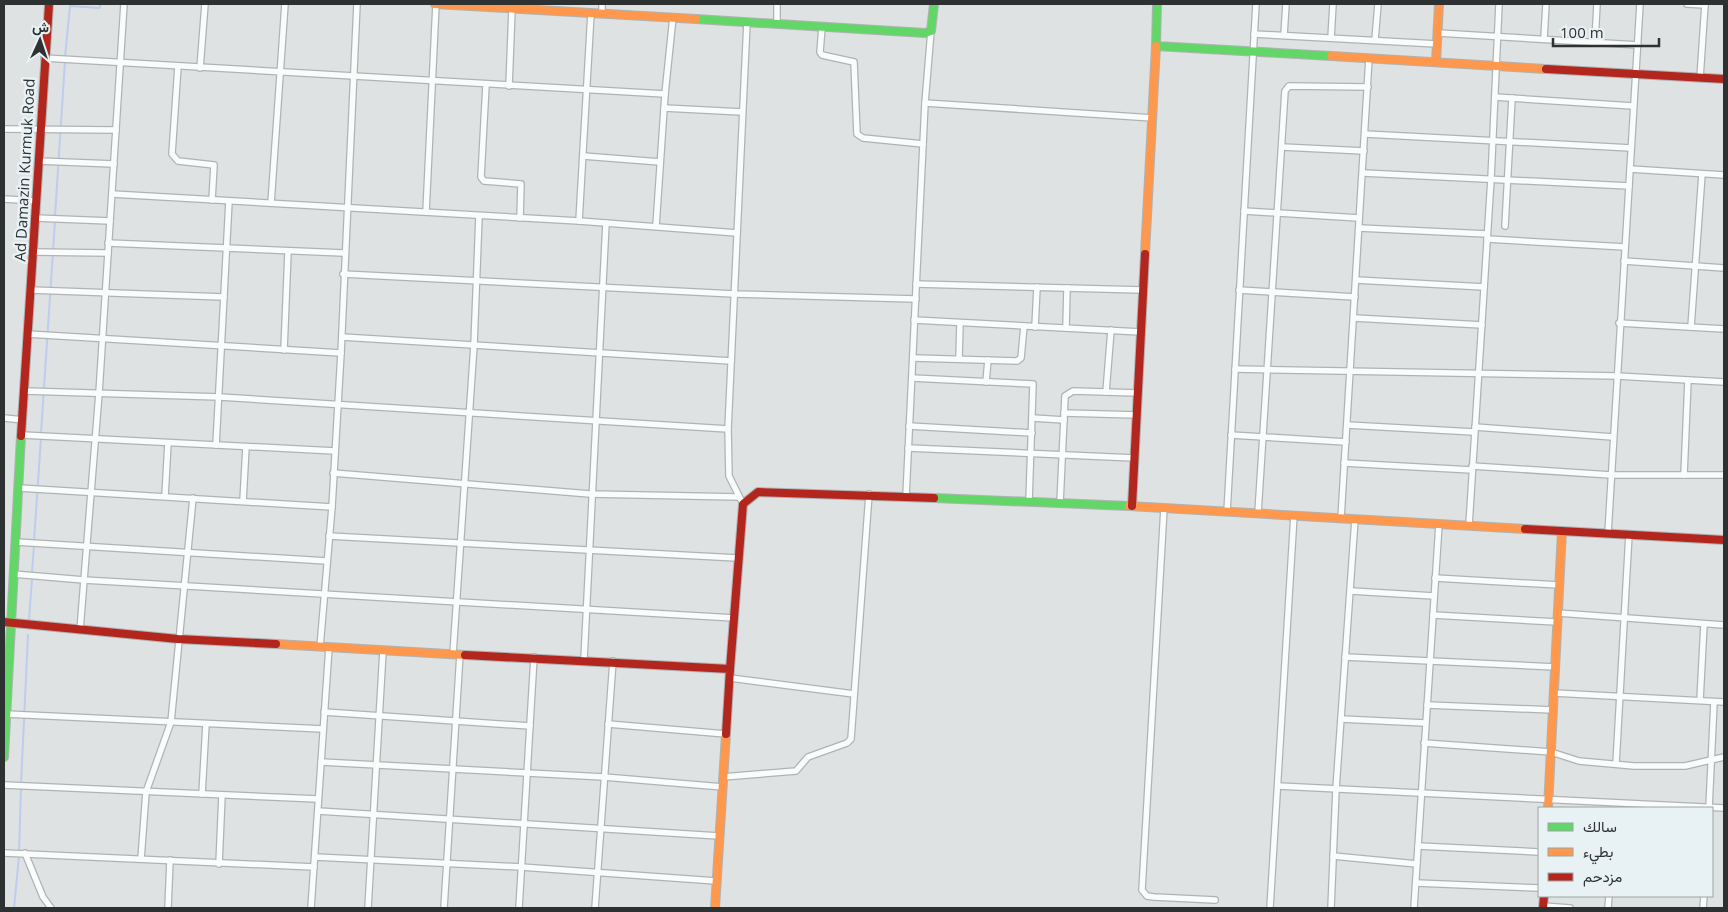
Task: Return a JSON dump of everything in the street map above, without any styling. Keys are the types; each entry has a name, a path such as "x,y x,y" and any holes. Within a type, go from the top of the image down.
{"main road":[{"name":"Ad Damazin Kurmuk Road","path":"4,757 7,622 16,542 39,130 49,4"},
{"path":"436,4 512,9 524,7 591,14 673,17 822,27 931,31 934,4"},
{"path":"1132,506 1153,118 1157,4"},
{"path":"1436,62 1439,4"},
{"path":"1156,46 1724,79"},
{"path":"715,908 741,500 758,492 869,494 1132,506 1724,540"},
{"path":"1548,804 1562,531"},
{"path":"7,622 178,639 383,651 584,659 730,669"}],"street":[{"path":"80,630 99,394 124,4"},
{"path":"200,68 205,4"},
{"path":"271,203 285,4"},
{"path":"320,647 332,507 342,337 343,274 357,4"},
{"path":"426,212 436,4"},
{"path":"602,4 602,14"},
{"path":"777,4 777,24"},
{"path":"1227,512 1256,4"},
{"path":"1284,35 1286,4"},
{"path":"1331,38 1333,4"},
{"path":"1375,40 1378,4"},
{"path":"1469,525 1491,178 1498,4"},
{"path":"1544,38 1546,4"},
{"path":"1595,41 1596,4"},
{"path":"1608,533 1619,324 1640,4"},
{"path":"1687,4 1705,4 1700,78"},
{"path":"509,86 512,9"},
{"path":"579,221 591,14"},
{"path":"656,226 665,94 673,17"},
{"path":"333,473 590,494 741,500 729,476 728,429 747,22"},
{"path":"822,27 820,52 822,55 854,62 857,134 863,138 923,144"},
{"path":"906,496 925,102 931,31"},
{"path":"1438,33 1638,45"},
{"path":"1254,34 1437,44"},
{"path":"44,58 432,82 665,94"},
{"path":"1341,518 1369,58"},
{"path":"178,66 172,154 178,161 214,165 212,200"},
{"path":"486,85 481,177 484,181 521,184 520,218"},
{"path":"1258,513 1269,371 1285,91 1289,86 1368,87"},
{"path":"1495,97 1634,106"},
{"path":"1504,226 1512,98"},
{"path":"925,102 1153,118"},
{"path":"664,108 742,112"},
{"path":"4,129 116,130"},
{"path":"1365,134 1631,148"},
{"path":"1282,147 1364,151"},
{"path":"582,156 660,162"},
{"path":"38,161 114,164"},
{"path":"1630,169 1724,175"},
{"path":"1362,173 1629,186"},
{"path":"1691,327 1702,174"},
{"path":"112,194 579,221 737,233"},
{"path":"4,199 36,201"},
{"path":"216,445 229,201"},
{"path":"1244,211 1360,218"},
{"path":"444,908 456,720 455,602 478,282 479,216"},
{"path":"34,218 110,221"},
{"path":"584,659 590,494 604,288 606,223"},
{"path":"1359,228 1625,248"},
{"path":"108,243 344,253"},
{"path":"33,252 108,253"},
{"path":"284,350 288,252"},
{"path":"1624,261 1724,268"},
{"path":"343,274 734,294 916,299"},
{"path":"1356,280 1484,287"},
{"path":"916,284 1143,290"},
{"path":"1035,326 1037,287"},
{"path":"1066,328 1067,288"},
{"path":"30,290 224,297"},
{"path":"1239,290 1355,297"},
{"path":"1354,318 1482,325"},
{"path":"914,320 1141,332"},
{"path":"960,323 960,359"},
{"path":"1619,324 1724,329"},
{"path":"913,358 1019,360 1024,326"},
{"path":"1106,392 1112,330"},
{"path":"27,334 341,353"},
{"path":"342,337 731,361"},
{"path":"986,382 988,360"},
{"path":"1235,369 1351,373 1617,376 1724,382"},
{"path":"912,378 1033,384 1030,502"},
{"path":"1684,475 1688,380"},
{"path":"24,391 220,397 728,429"},
{"path":"1060,503 1065,396 1068,392 1074,391 1138,393"},
{"path":"1064,413 1137,416"},
{"path":"4,418 23,420"},
{"path":"1033,418 1064,420"},
{"path":"1347,425 1474,429 1613,437"},
{"path":"909,426 1032,433"},
{"path":"22,435 335,451"},
{"path":"1231,435 1346,442"},
{"path":"165,496 168,443"},
{"path":"242,501 246,447"},
{"path":"908,448 1134,458"},
{"path":"1344,463 1611,475 1724,475"},
{"path":"19,488 332,507"},
{"path":"723,777 796,771 808,757 848,743 853,734 854,694 869,494"},
{"path":"141,858 146,792 171,722 178,639 186,586 193,498"},
{"path":"1164,508 1142,890 1147,896 1154,897 1215,900"},
{"path":"1270,908 1294,515"},
{"path":"1331,908 1336,789 1355,519"},
{"path":"1414,908 1439,524"},
{"path":"1616,764 1630,534"},
{"path":"329,536 737,558"},
{"path":"16,542 327,561"},
{"path":"13,574 84,580 734,618"},
{"path":"1435,578 1559,585"},
{"path":"1351,591 1434,596"},
{"path":"1558,613 1724,625"},
{"path":"1433,615 1557,622"},
{"path":"1700,700 1704,624"},
{"path":"311,908 329,647"},
{"path":"368,908 383,651"},
{"path":"519,908 534,657"},
{"path":"1345,657 1555,667"},
{"path":"595,908 613,661"},
{"path":"730,678 854,694"},
{"path":"1554,693 1724,702"},
{"path":"1709,807 1714,702"},
{"path":"1427,705 1553,710"},
{"path":"324,712 530,726"},
{"path":"6,714 323,729"},
{"path":"1341,719 1425,723"},
{"path":"202,794 206,724"},
{"path":"608,724 726,734"},
{"path":"1424,743 1551,752 1579,761 1616,764 1685,766 1724,757"},
{"path":"321,762 604,777 723,787"},
{"path":"4,785 318,799"},
{"path":"1278,786 1421,794 1548,804 1662,807"},
{"path":"220,864 222,795"},
{"path":"318,811 524,822 720,836"},
{"path":"1418,846 1538,852"},
{"path":"4,852 314,868"},
{"path":"25,853 43,896 51,908"},
{"path":"1333,856 1417,864"},
{"path":"315,857 521,867 716,881"},
{"path":"168,908 170,860"},
{"path":"1416,882 1538,888"},
{"path":"1543,907 1570,908"}],"waterway":[{"path":"65,57 70,6 99,8 101,4"},
{"path":"55,216 65,61"},
{"path":"41,433 55,221"},
{"path":"34,541 41,438"},
{"path":"32,573 34,545"},
{"path":"29,620 32,578"},
{"path":"21,784 28,635"},
{"path":"19,851 21,788"},
{"path":"14,908 19,856"}],"traffic: fast":[{"path":"696,19 925,33 931,31 934,4"},
{"path":"1157,4 1156,46 1331,56"},
{"path":"4,757 21,436"},
{"path":"934,498 1129,506"}],"traffic: slow":[{"path":"435,4 696,19"},
{"path":"1436,62 1439,4"},
{"path":"1145,254 1156,46"},
{"path":"1331,56 1546,69"},
{"path":"1129,506 1525,529"},
{"path":"1548,807 1562,531"},
{"path":"276,644 465,655"},
{"path":"715,908 726,734"}],"traffic: jam":[{"path":"21,436 49,4"},
{"path":"1546,69 1724,79"},
{"path":"1132,506 1145,254"},
{"path":"730,669 743,504 758,492 934,498"},
{"path":"1525,529 1724,540"},
{"path":"4,622 178,639 276,644"},
{"path":"465,655 730,669 726,734"},
{"path":"1543,908 1544,897"}]}
